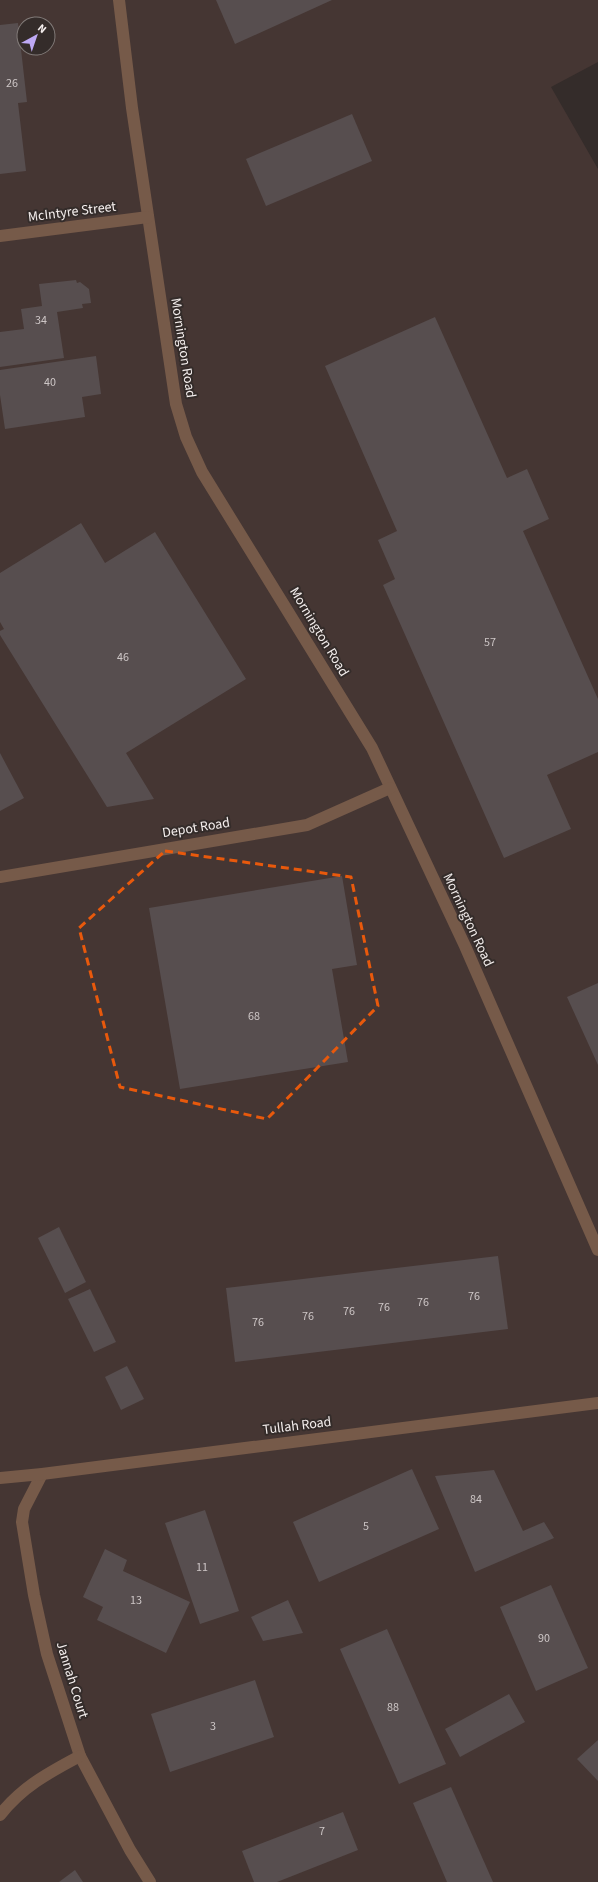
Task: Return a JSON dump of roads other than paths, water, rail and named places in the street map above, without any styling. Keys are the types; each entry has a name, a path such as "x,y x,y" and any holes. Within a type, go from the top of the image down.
{"street":[{"name":"Mornington Road","path":"119,0 148,217 176,404 186,437 202,472 372,748 464,946 598,1250"},
{"name":"McIntyre Street","path":"0,236 148,217"},
{"name":"Depot Road","path":"0,877 307,825 390,788"},
{"name":"Tullah Road","path":"0,1478 42,1474 598,1403"},
{"name":"Jannah Court","path":"42,1474 24,1509 22,1522 34,1595 46,1654 80,1756 130,1850 150,1882"},
{"path":"0,1815 13,1799 44,1775 80,1756"}]}
